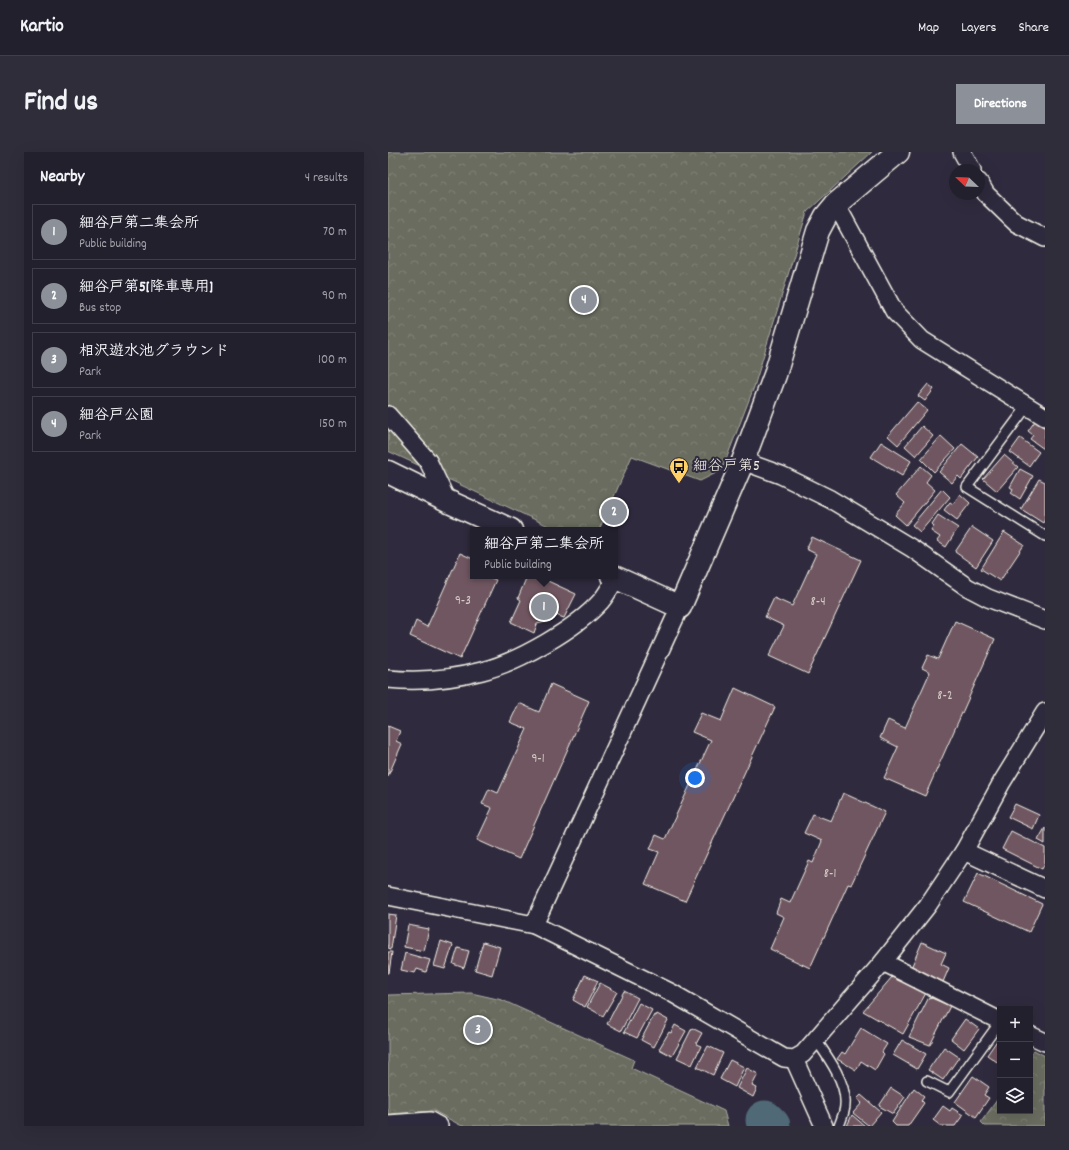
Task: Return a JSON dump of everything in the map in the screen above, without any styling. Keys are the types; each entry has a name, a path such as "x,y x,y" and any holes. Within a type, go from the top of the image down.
{"street":[{"path":"534,925 680,607 743,461 775,375 818,231 826,216 836,204 898,152"},
{"path":"962,152 969,164"},
{"path":"985,192 1016,223 1045,238"},
{"path":"836,204 894,311 922,340 1045,417"},
{"path":"388,415 428,461 447,501"},
{"path":"743,461 781,475 830,498 913,549 967,587 988,598 1045,620"},
{"path":"388,472 504,527"},
{"path":"388,679 440,679 482,671 507,662 568,630 600,602 613,579"},
{"path":"618,579 680,607"},
{"path":"388,896 534,925 672,993 784,1058 794,1059 803,1054 816,1040 883,962 928,905 964,851 1002,782 1045,712"},
{"path":"964,851 1045,889"},
{"path":"883,962 997,1019"},
{"path":"1033,1036 1045,1042"},
{"path":"794,1059 824,1126"},
{"path":"388,1124 430,1121 439,1126"}],"lane":[{"path":"1028,405 967,487 1045,536"},
{"path":"927,1080 949,1092 997,1025"},
{"path":"816,1040 829,1059 844,1091 845,1106 838,1126"}],"green space":[{"path":"388,152 872,152 807,212 754,387 722,470 700,481 632,456 600,527 551,527 388,451"},
{"path":"471,993 502,1000 634,1060 631,1068 724,1111 728,1126 462,1126 434,1111 388,1114 388,995"},
{"path":"1034,1050 1045,1056 1045,1126 985,1126 981,1122 997,1100 997,1114 1033,1114"}],"building":[{"path":"928,384 934,389 925,401 918,396"},
{"path":"917,402 927,410 898,445 888,436"},
{"path":"1035,421 1045,428 1044,449 1030,439 1033,435 1028,431"},
{"path":"922,426 933,436 916,456 905,446"},
{"path":"941,436 955,449 934,472 921,459"},
{"path":"1020,438 1039,452 1029,466 1010,452"},
{"path":"881,442 911,461 902,476 871,457"},
{"path":"962,444 978,457 961,479 958,476 952,483 939,472"},
{"path":"1004,455 1018,467 997,491 983,479"},
{"path":"921,466 931,475 926,482 935,490 906,525 895,515 905,503 896,495"},
{"path":"1020,469 1033,476 1020,499 1011,493 1013,489 1010,487"},
{"path":"1039,479 1045,482 1045,519 1043,523 1021,509"},
{"path":"942,489 950,497 920,532 912,525"},
{"path":"960,494 970,503 957,520 944,510 950,502 953,504"},
{"path":"938,515 958,528 946,547 937,541 940,537 931,531 934,526 932,524"},
{"path":"972,527 993,541 976,567 955,552"},
{"path":"1004,532 1024,545 1000,581 981,569"},
{"path":"812,537 861,560 808,674 769,656 784,626 765,617 774,598 792,606 816,554 806,549"},
{"path":"460,553 470,558 470,579 496,580 460,659 410,636 416,621 427,627"},
{"path":"526,579 544,579 576,594 564,618 553,614 550,621 537,624 534,633 511,622 521,600 518,598"},
{"path":"955,621 995,639 925,796 884,778 898,747 880,738 888,720 905,728 930,672 922,668 928,655 938,659"},
{"path":"551,684 589,701 519,859 477,840 492,808 482,804 489,789 498,793 527,729 510,722 519,703 539,712"},
{"path":"735,688 775,707 685,901 645,884 659,852 650,849 656,835 665,839 711,740 692,732 701,713 721,721"},
{"path":"388,726 400,731 396,741 402,744 388,776"},
{"path":"843,793 885,812 851,885 848,884 810,968 770,949 784,917 776,913 781,899 790,903 809,861 813,863 822,841 804,833 813,814 831,821"},
{"path":"1015,804 1039,815 1033,829 1008,817"},
{"path":"1045,828 1045,844 1038,840"},
{"path":"1011,831 1045,848 1045,863 1042,869 1002,849"},
{"path":"978,873 1042,904 1029,932 964,902"},
{"path":"388,914 396,915 391,949 388,948"},
{"path":"408,925 429,929 424,951 404,947"},
{"path":"441,941 453,945 445,969 434,966"},
{"path":"483,942 500,947 492,975 475,970"},
{"path":"922,942 946,953 941,964 949,968 943,982 911,968"},
{"path":"458,948 469,951 464,968 453,964"},
{"path":"388,952 392,952 389,973 388,973"},
{"path":"405,953 430,960 426,972 417,969 415,973 401,970"},
{"path":"585,975 598,981 585,1007 573,1000"},
{"path":"892,977 926,993 903,1034 863,1011"},
{"path":"600,983 617,992 603,1016 587,1007"},
{"path":"624,991 638,998 621,1031 607,1024"},
{"path":"929,997 950,1006 930,1045 909,1037"},
{"path":"639,1003 652,1010 637,1038 624,1032"},
{"path":"657,1014 668,1020 654,1047 641,1040 654,1015 656,1016"},
{"path":"965,1019 979,1029 964,1049 951,1039"},
{"path":"675,1025 686,1031 672,1056 659,1049"},
{"path":"692,1028 702,1033 696,1044 701,1046 692,1065 677,1058"},
{"path":"861,1028 887,1044 882,1052 884,1054 875,1070 861,1061 856,1070 837,1059 842,1052 845,1054"},
{"path":"902,1040 926,1054 917,1069 893,1055"},
{"path":"997,1040 997,1062 987,1055"},
{"path":"708,1046 723,1053 713,1075 697,1067"},
{"path":"944,1047 959,1057 943,1080 928,1070"},
{"path":"730,1060 744,1067 735,1087 720,1079"},
{"path":"747,1068 758,1074 752,1086 757,1088 753,1097 737,1088"},
{"path":"973,1076 989,1087 984,1095 989,1098 976,1117 955,1102"},
{"path":"891,1088 905,1097 893,1114 879,1106"},
{"path":"914,1088 924,1096 921,1100 924,1103 908,1126 896,1126 892,1122"},
{"path":"861,1095 881,1112 869,1126 853,1113 862,1103 857,1099"},
{"path":"943,1106 950,1111 952,1108 963,1115 955,1126 941,1126 933,1120"},
{"path":"852,1115 865,1126 847,1126"}],"waterway":[{"path":"765,1120 771,1126"}],"place":[{"name":"細谷戸公園","path":"584,300"},
{"name":"細谷戸第5","path":"679,484"},
{"name":"細谷戸第5[降車専用]","path":"614,512"},
{"name":"細谷戸第二集会所","path":"544,607"},
{"name":"相沢遊水池グラウンド","path":"478,1030"}]}
